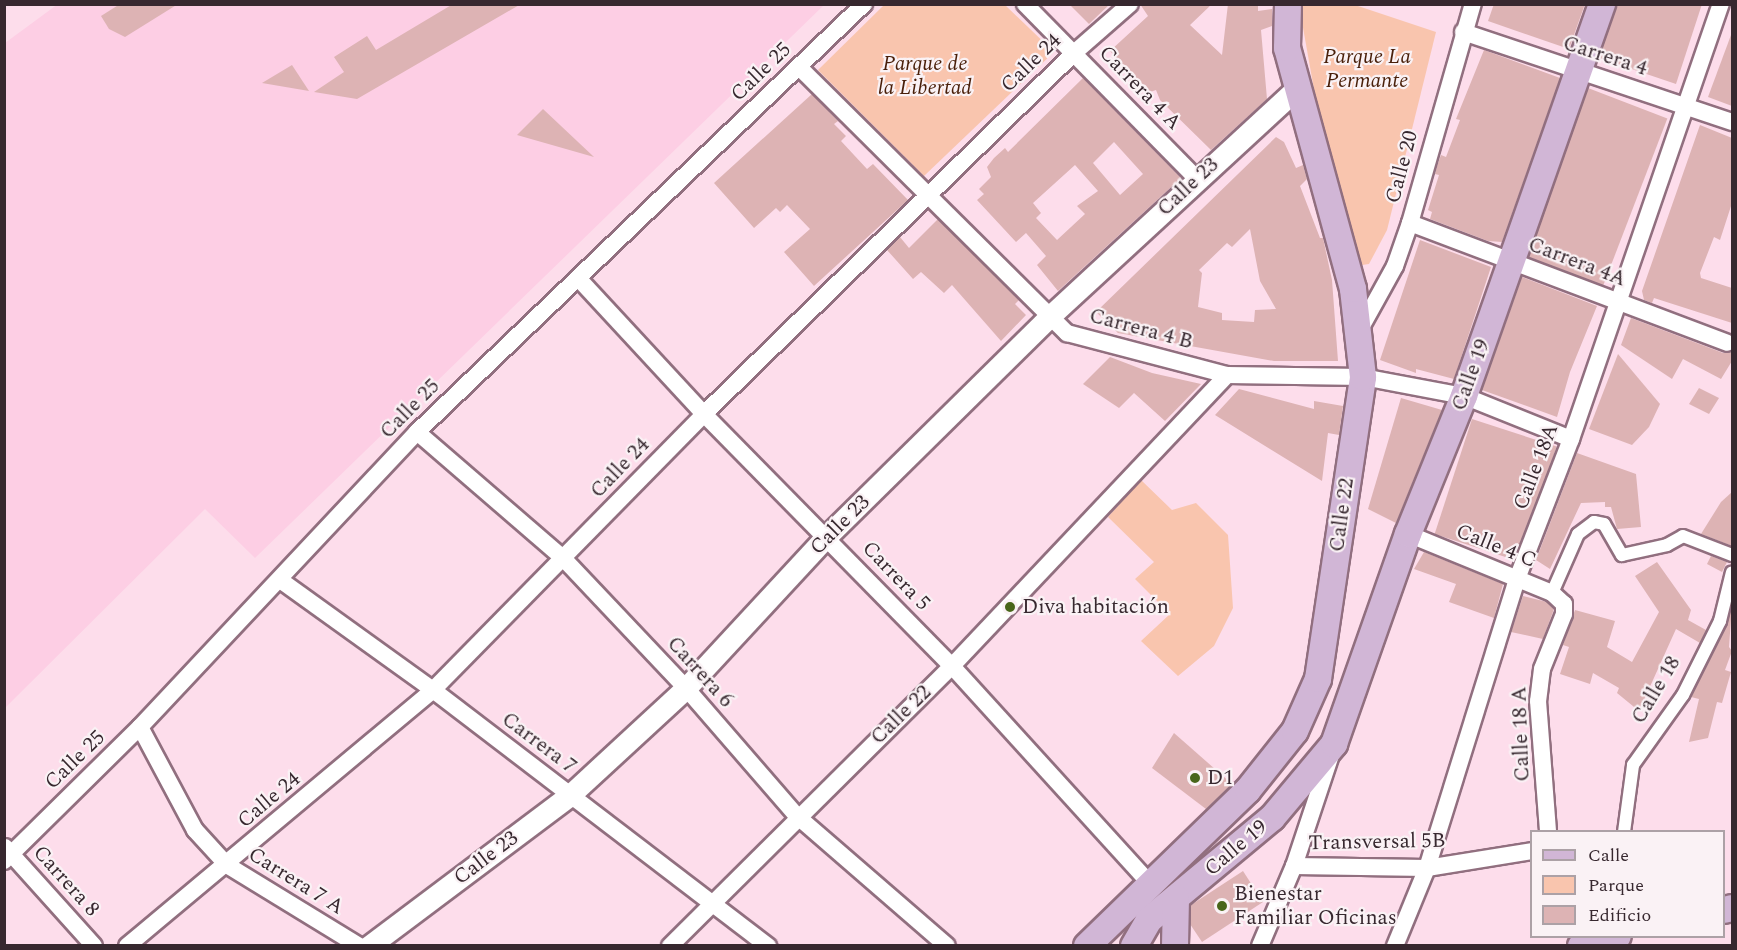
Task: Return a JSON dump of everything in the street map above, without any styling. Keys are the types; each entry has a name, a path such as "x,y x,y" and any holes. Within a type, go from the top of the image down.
{"main road":[{"name":"Calle 22","path":"1087,945 1248,790 1295,731 1318,679 1362,377 1353,289 1287,48 1288,4"},
{"name":"Calle 19","path":"1134,945 1149,920 1272,818 1334,744 1408,534 1464,396 1602,4"},
{"path":"1175,945 1176,898"},
{"path":"1581,945 1609,938"}],"street":[{"name":"Calle 25","path":"6,854 140,727 417,432 864,4"},
{"name":"Carrera 4 A","path":"1025,4 1197,179"},
{"name":"Calle 24","path":"127,945 227,865 433,690 704,414 1074,53 1130,4"},
{"name":"Calle 20","path":"1358,334 1395,266 1410,223 1462,32 1473,4"},
{"name":"Calle 18A","path":"1395,945 1427,868 1517,579 1571,439 1616,301 1721,4"},
{"name":"Carrera 4","path":"1462,32 1732,122"},
{"name":"Carrera 4 B","path":"799,67 1067,333 1227,375 1362,377 1464,396 1571,439"},
{"name":"Calle 23","path":"369,945 570,795 686,688 826,537 1049,316 1297,88"},
{"name":"Carrera 4A","path":"1410,223 1727,343"},
{"name":"Carrera 5","path":"578,278 704,414 952,666 1151,885"},
{"name":"Calle 22","path":"670,945 712,905 797,816 952,666 1227,375"},
{"name":"Carrera 6","path":"417,432 564,559 686,688 797,816 947,945"},
{"path":"1558,598 1578,534 1594,522 1604,524 1622,555 1667,545 1683,536 1732,555"},
{"name":"Calle 4 C","path":"1408,534 1558,598"},
{"name":"Calle 18","path":"1624,830 1633,765 1683,695 1720,621 1732,572"},
{"name":"Carrera 7","path":"280,580 433,690 712,905 768,945"},
{"name":"Calle 18 A","path":"1548,830 1538,701 1542,669 1564,614 1558,598"},
{"name":"Carrera 7 A","path":"140,727 195,830 227,865 358,945"},
{"name":"Calle 19","path":"1260,945 1294,866 1334,744"},
{"name":"Transversal 5B","path":"1294,866 1427,868 1530,851"},
{"name":"Carrera 8","path":"6,854 94,945"}],"shaded area":[{"path":"58,4 824,5 255,558 205,509 5,708 5,43"}],"green space":[{"name":"Parque de la Libertad","path":"884,5 1005,5 1054,52 924,176 818,70"},
{"name":"Parque La Permante","path":"1299,5 1355,5 1436,32 1387,230 1369,264 1362,265 1355,259 1318,112"},
{"path":"1141,480 1172,510 1196,503 1228,535 1233,608 1214,646 1178,676 1141,641 1170,614 1135,579 1154,562 1108,517"}],"building":[{"path":"120,4 178,4 125,37 109,29 101,16"},
{"path":"453,4 521,4 357,99 314,92 344,72 334,57 367,36 376,50"},
{"path":"1069,4 1110,4 1089,24"},
{"path":"1140,4 1212,4 1190,25 1222,55 1228,4 1258,4 1258,11 1272,9 1272,26 1261,30 1267,99 1211,150 1160,100 1156,90 1150,92 1110,51 1148,16"},
{"path":"1494,4 1585,4 1569,49 1488,21"},
{"path":"1617,4 1702,4 1676,84 1599,58"},
{"path":"1732,36 1732,106 1708,97"},
{"path":"1484,50 1560,78 1502,242 1488,241 1430,219 1432,212 1428,210 1439,175 1435,174 1437,166 1441,155 1446,157 1460,120 1456,119"},
{"path":"292,65 309,91 262,83"},
{"path":"1083,78 1181,178 1058,291 1037,265 1046,256 1026,233 1016,242 977,200 984,194 979,189 991,177 987,167 1005,148 1008,152","holes":["1114,142 1143,174 1120,195 1093,163","1075,165 1098,191 1077,206 1085,214 1057,240 1036,218 1041,213 1033,203"]},
{"path":"1588,88 1667,118 1603,286 1524,255"},
{"path":"812,94 838,121 834,124 846,136 841,141 867,169 873,164 908,200 814,286 784,252 810,229 787,205 780,212 776,208 754,228 714,183"},
{"path":"543,109 594,157 517,135"},
{"path":"1700,125 1732,138 1732,203 1720,240 1714,237 1700,273 1701,278 1732,288 1732,323 1654,298 1652,303 1644,300 1642,291"},
{"path":"1276,137 1284,142 1296,168 1303,165 1307,179 1300,186 1320,238 1323,238 1332,280 1338,361 1274,361 1118,333 1096,312","holes":["1250,229 1260,281 1276,309 1255,310 1254,322 1222,320 1222,313 1198,307 1202,273 1199,270 1227,243 1232,247"]},
{"path":"938,219 1019,300 1015,304 1026,315 1001,341 952,285 944,293 921,272 913,279 887,250 900,237 909,248"},
{"path":"1420,240 1491,267 1454,379 1416,369 1416,373 1380,360"},
{"path":"1522,277 1597,306 1570,372 1557,417 1482,390"},
{"path":"1631,318 1723,353 1732,352 1732,361 1721,379 1683,359 1672,379 1621,345"},
{"path":"1618,354 1660,404 1649,427 1632,445 1589,429"},
{"path":"1110,357 1152,373 1201,384 1165,421 1134,393 1119,408 1083,384"},
{"path":"1699,388 1719,398 1709,414 1689,404"},
{"path":"1239,389 1314,409 1314,401 1343,406 1339,435 1328,433 1322,481 1215,415"},
{"path":"1401,398 1442,410 1396,523 1368,509"},
{"path":"1472,419 1557,447 1519,562 1435,534"},
{"path":"1577,453 1636,474 1641,527 1617,529 1611,507 1605,507 1605,502 1581,503 1550,569 1536,560"},
{"path":"1732,492 1732,546 1701,534 1721,502"},
{"path":"1424,552 1503,584 1494,618 1449,602 1456,584 1414,569"},
{"path":"1711,556 1727,562 1722,572 1707,564"},
{"path":"1657,562 1691,610 1688,620 1706,630 1700,643 1676,629 1639,711 1617,693 1619,688 1593,673 1590,684 1560,674 1569,647 1563,645 1575,610 1615,621 1607,647 1632,662 1659,612 1635,576"},
{"path":"1523,596 1547,602 1554,609 1543,639 1511,632"},
{"path":"1732,605 1729,647 1732,651 1725,670 1731,672 1722,703 1717,702 1708,738 1689,742 1699,699 1691,697 1727,625"},
{"name":"D1","path":"1174,733 1232,784 1206,809 1152,768"},
{"name":"Bienestar Familiar Oficinas","path":"1243,871 1263,902 1202,942 1190,924 1191,905"}],"place":[{"name":"Diva habitación","path":"1010,607"},
{"name":"D1","path":"1195,778"},
{"name":"Bienestar Familiar Oficinas","path":"1222,906"}]}
